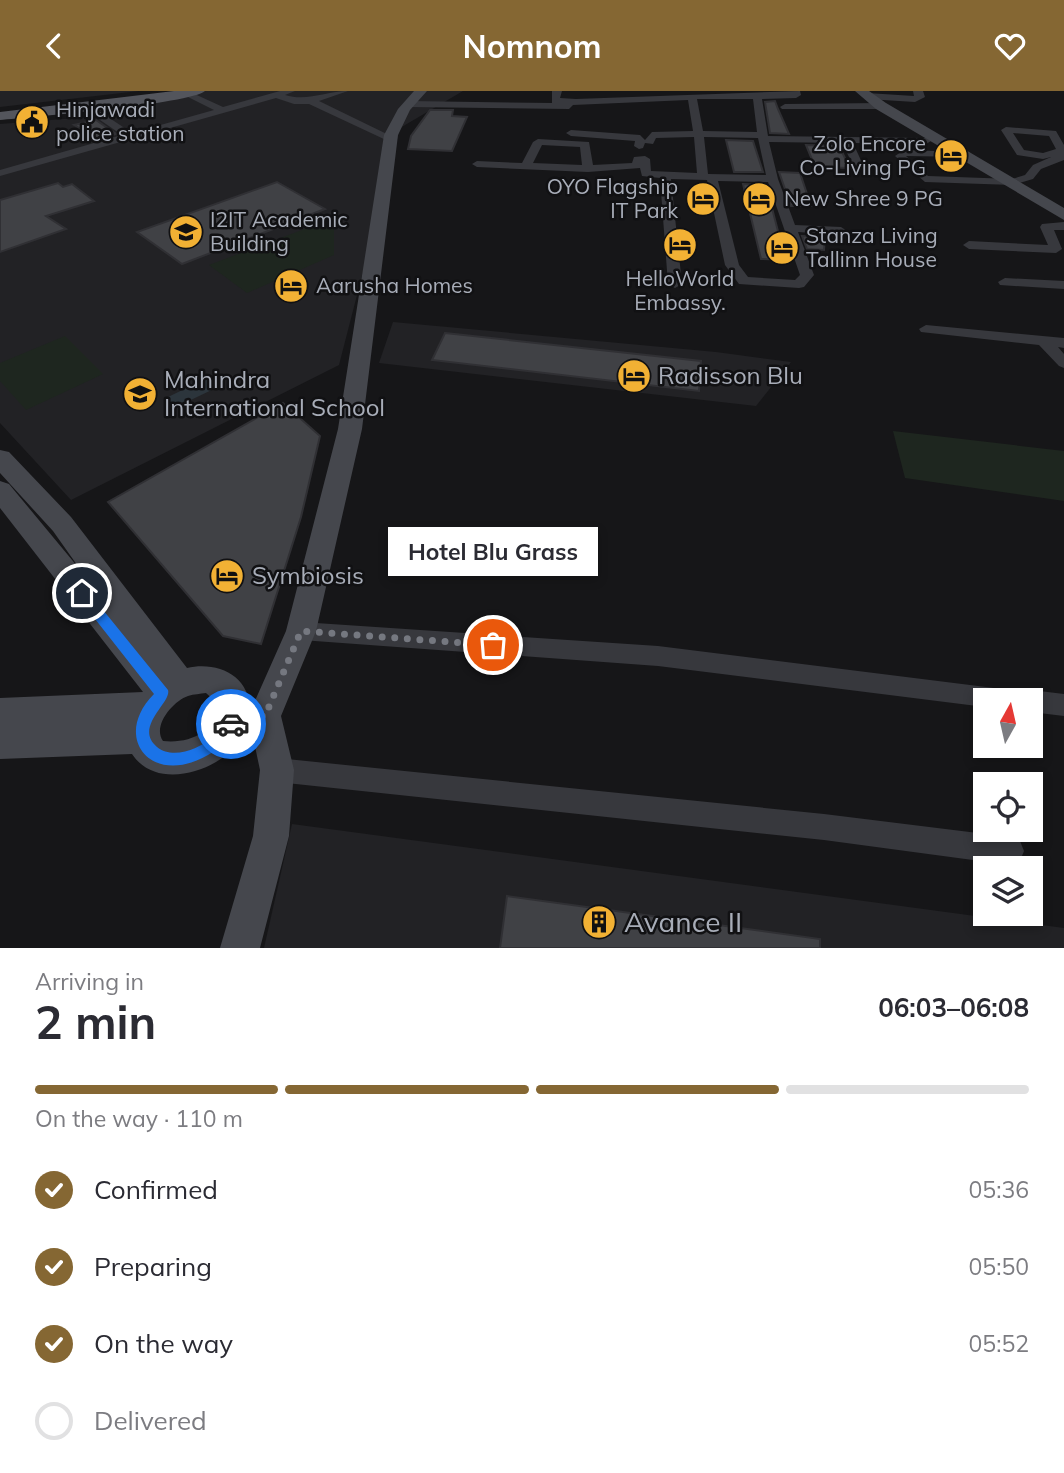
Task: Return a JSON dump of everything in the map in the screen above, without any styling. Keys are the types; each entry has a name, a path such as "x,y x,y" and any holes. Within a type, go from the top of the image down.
{"main road":[{"path":"0,114 86,106 187,92"}],"street":[{"path":"0,173 290,91"},
{"path":"276,95 291,101 311,101 343,91"},
{"path":"557,91 555,101 595,105 600,96 790,96 796,95 795,91"},
{"path":"864,93 915,99 920,97 918,91"},
{"path":"187,92 222,110"},
{"path":"864,93 881,106 1013,182 1064,215"},
{"path":"692,97 708,177 732,265 744,281 799,284 807,275 772,179 754,94"},
{"path":"0,458 62,524 159,706 149,749 159,757 173,760 188,758 218,741 229,729 250,716 301,631 350,429 390,138 415,97 560,110 574,104"},
{"path":"311,101 390,138"},
{"path":"86,106 130,136"},
{"path":"785,107 881,106"},
{"path":"1006,130 1052,133 1062,155 1021,153 1006,130"},
{"path":"551,141 553,132 640,138 644,144 652,135 699,134 942,141"},
{"path":"846,140 859,167"},
{"path":"526,166 538,142 551,141 585,144 587,169"},
{"path":"966,155 904,153 900,156 925,179 1013,182 1029,177 1037,167 1062,155"},
{"path":"477,164 587,169 637,166 642,159 646,174 772,179"},
{"path":"665,176 675,284"},
{"path":"969,245 1056,249 1046,227 1064,226"},
{"path":"790,228 841,231"},
{"path":"1005,282 1064,285"},
{"path":"926,329 1064,342"},
{"path":"1044,341 1064,363"},
{"path":"0,490 159,706"},
{"path":"301,631 658,656 973,694"},
{"path":"0,743 159,706 194,680 221,683 230,691 234,702 250,716 277,770 271,836 240,948"},
{"path":"1043,702 1064,705"},
{"path":"0,713 159,706"},
{"path":"277,770 824,827 1010,851"}],"shaded area":[{"path":"0,91 139,91 0,107"},
{"path":"203,91 463,91 400,128 339,365 71,500 0,423 0,124 102,116"},
{"path":"334,218 334,255 247,293 209,265"},
{"name":"Radisson Blu","path":"393,322 716,352 791,362 756,406 379,363"},
{"path":"65,336 103,374 26,410 0,381 0,363"},
{"path":"207,378 218,387 176,407 166,398"},
{"path":"893,431 1064,451 1064,501 905,478"},
{"path":"292,824 973,916 973,926 1043,925 1064,928 1064,948 264,948"}],"building":[{"path":"775,101 789,134 770,133 765,102"},
{"path":"430,110 453,110 452,116 467,117 452,151 408,149 411,136"},
{"path":"96,120 116,134 99,139 74,125"},
{"path":"726,140 753,141 763,172 734,172"},
{"path":"806,145 839,146 850,168 815,167"},
{"path":"779,172 800,173 811,206 791,206"},
{"path":"277,182 325,209 182,264 137,232"},
{"path":"58,183 63,187 72,184 94,201 46,216 66,229 0,252 0,200"},
{"path":"743,184 766,185 779,235 783,235 792,260 761,259"},
{"path":"802,236 825,237 824,250 807,249"},
{"name":"Radisson Blu","path":"445,333 701,361 699,391 432,360"},
{"name":"Symbiosis","path":"283,403 320,436 301,517 261,644 223,636 108,502"},
{"name":"Avance II","path":"507,896 820,939 820,948 500,948"}],"way so far":[{"path":"231,724 234,715 265,716 301,631 493,645"}],"place":[{"name":"Hinjawadi police station","path":"32,122"},
{"name":"Zolo Encore Co-Living PG","path":"951,156"},
{"name":"OYO Flagship IT Park","path":"703,199"},
{"name":"New Shree 9 PG","path":"759,199"},
{"name":"I2IT Academic Building","path":"186,232"},
{"name":"HelloWorld Embassy.","path":"680,245"},
{"name":"Stanza Living Tallinn House","path":"782,248"},
{"name":"Aarusha Homes","path":"291,286"},
{"name":"Radisson Blu","path":"634,376"},
{"name":"Mahindra International School","path":"140,394"},
{"name":"Symbiosis","path":"227,576"},
{"name":"Hotel Blu Grass","path":"493,645"},
{"name":"Avance II","path":"599,922"}],"route":[{"path":"82,593 163,694 150,707 145,717 144,738 149,749 159,757 173,760 188,758 205,752 231,724"}]}
